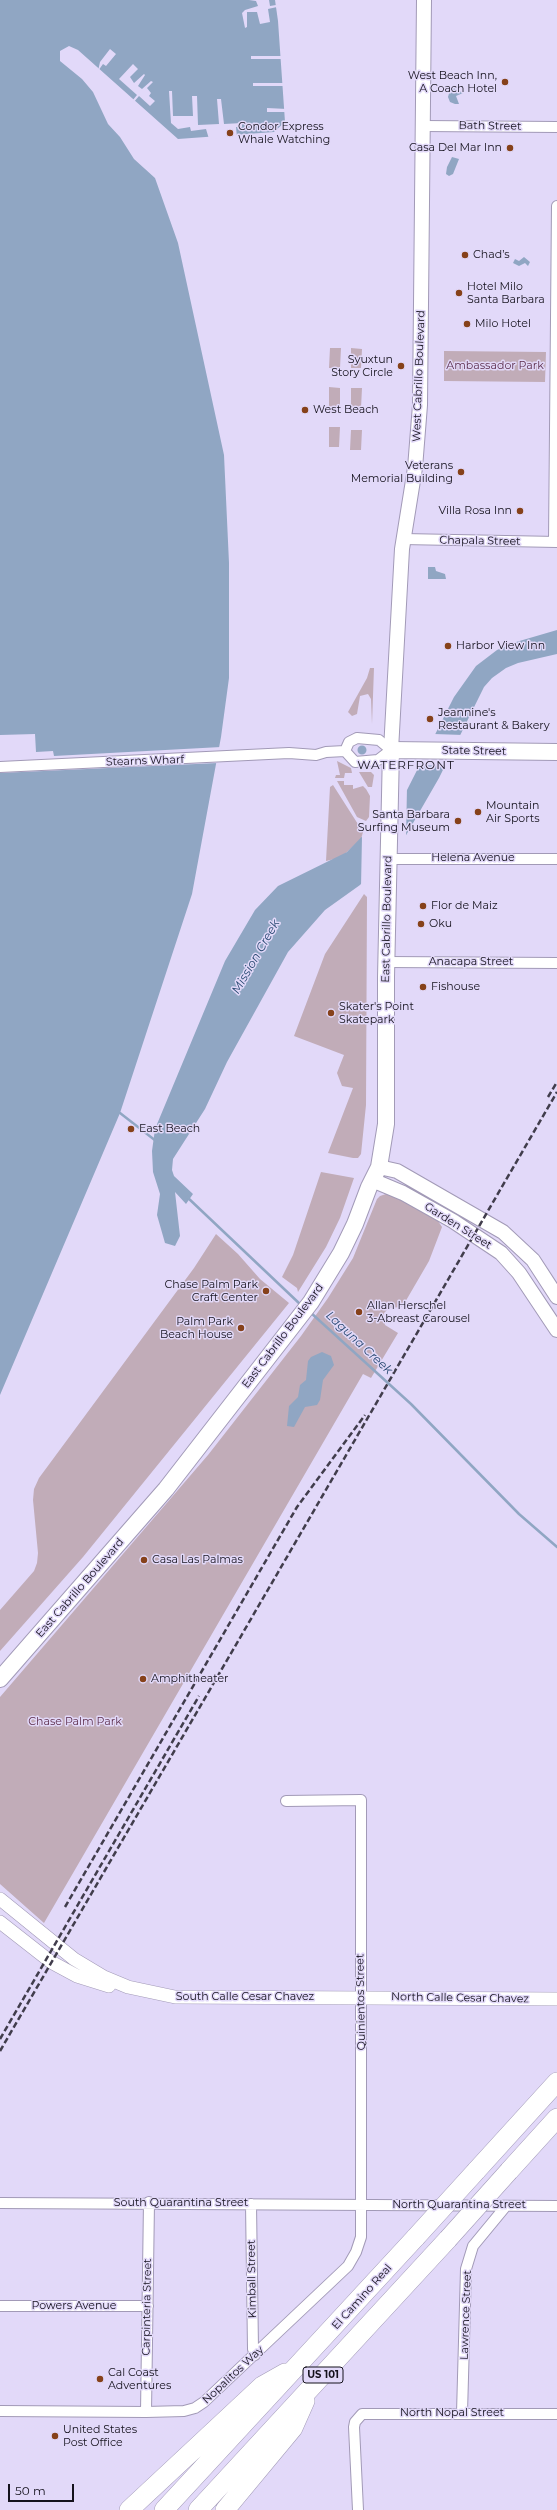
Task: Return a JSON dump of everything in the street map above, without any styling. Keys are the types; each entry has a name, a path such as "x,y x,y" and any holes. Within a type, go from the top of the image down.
{"highway":[{"name":"El Camino Real","path":"164,2510 416,2238 557,2082"},
{"name":"US 101","path":"198,2510 448,2239 557,2118"},
{"path":"129,2510 262,2386 300,2364"},
{"path":"225,2510 293,2428 311,2388"}],"main road":[{"name":"West Cabrillo Boulevard","path":"391,750 403,539 418,435 424,126 424,0"},
{"name":"State Street","path":"391,750 557,752"},
{"name":"East Cabrillo Boulevard","path":"0,1679 166,1489 311,1302 341,1253 356,1224 376,1174 386,1124 386,962 389,858 388,807 391,750"},
{"name":"Garden Street","path":"376,1174 397,1171 503,1232 534,1260 557,1297"},
{"name":"Garden Street","path":"376,1174 403,1193 453,1221 501,1254 519,1273 557,1330"}],"street":[{"name":"Bath Street","path":"424,126 557,127"},
{"path":"555,542 557,206"},
{"name":"Chapala Street","path":"403,539 555,542"},
{"path":"357,738 379,740 391,750 378,760 356,762 345,751 349,742 357,738"},
{"name":"Stearns Wharf","path":"0,767 289,754 316,755 326,752 345,751"},
{"name":"Helena Avenue","path":"389,858 557,859"},
{"name":"Anacapa Street","path":"386,962 557,963"},
{"name":"Quinientos Street","path":"286,1801 361,1800 361,2205"},
{"name":"South Calle Cesar Chavez","path":"0,1899 74,1960 104,1977 128,1987 181,1998 362,1997"},
{"name":"South Calle Cesar Chavez","path":"0,1922 51,1962 77,1976 111,1987 128,1987"},
{"name":"North Calle Cesar Chavez","path":"362,1997 557,1999"},
{"name":"South Quarantina Street","path":"0,2203 149,2202 361,2205"},
{"name":"Carpinteria Street","path":"146,2412 149,2202"},
{"name":"Kimball Street","path":"251,2204 253,2349 255,2355"},
{"name":"North Quarantina Street","path":"361,2205 557,2206"},
{"name":"Nopalitos Way","path":"0,2411 146,2412 184,2411 195,2408 255,2355 348,2266 361,2237 361,2205"},
{"name":"Lawrence Street","path":"462,2413 466,2269 473,2246 506,2206"},
{"name":"Powers Avenue","path":"0,2306 148,2306"},
{"name":"North Nopal Street","path":"358,2510 354,2427 358,2417 367,2413 557,2414"}],"green space":[{"path":"330,348 341,348 340,368 329,368"},
{"path":"351,348 362,349 361,368 351,368"},
{"name":"Ambassador Park","path":"444,351 546,352 545,382 444,381"},
{"path":"329,387 340,388 340,408 329,407"},
{"path":"351,388 362,388 361,408 351,408"},
{"path":"329,427 340,427 339,447 329,447"},
{"path":"351,430 362,430 361,450 350,450"},
{"path":"370,668 374,668 372,724 371,699 368,694 360,696 357,714 352,716 348,712 367,678"},
{"path":"337,761 351,768 352,773 345,773 344,778 335,778 336,775 340,775"},
{"path":"359,772 371,772 374,775 372,787 368,787"},
{"path":"337,781 344,781 344,785 353,785 353,789 363,786 366,789 370,796 369,817 366,821 357,817"},
{"path":"333,785 363,832 361,839 347,852 339,858 326,861 330,787"},
{"path":"364,894 367,897 366,1105 361,1154 358,1158 353,1158 328,1153 353,1088 342,1086 337,1073 344,1055 294,1036 325,954"},
{"path":"321,1172 354,1178 340,1218 326,1247 298,1292 297,1288 282,1277 293,1255"},
{"name":"Chase Palm Park","path":"389,1193 438,1221 442,1227 429,1261 404,1304 401,1307 389,1308 384,1313 383,1317 385,1325 398,1333 371,1378 363,1374 44,1923 0,1884 0,1697 208,1455 301,1336 328,1298 353,1258 377,1199 380,1196"},
{"path":"216,1234 238,1254 260,1279 289,1303 83,1557 0,1651 0,1610 34,1571 37,1563 38,1553 33,1500 34,1489 39,1478 194,1268"}],"water":[{"path":"0,0 275,0 278,21 285,122 274,132 178,139 78,50 69,46 60,51 60,61 82,79 93,92 108,124 120,137 134,159 155,178 178,243 224,455 229,563 229,678 221,737 192,894 120,1113 0,1395"},
{"path":"454,88 463,93 456,96 459,104 450,102 448,97 450,90"},
{"path":"452,157 459,159 453,174 449,176 446,174 447,167"},
{"path":"524,257 530,262 528,266 525,263 519,266 513,263 515,259 519,261"},
{"path":"428,567 435,567 436,571 445,574 446,579 428,579"},
{"name":"Mission Creek","path":"557,630 557,654 518,663 506,668 492,678 484,687 439,778 405,837 360,885 325,910 288,952 227,1062 205,1109 173,1159 172,1170 174,1176 193,1194 186,1204 175,1192 180,1236 175,1246 165,1243 157,1215 160,1194 153,1172 152,1151 155,1129 225,961 255,910 278,886 347,852 407,790 454,697 476,666 497,650 516,642"},
{"path":"362,745 367,750 362,755 357,750"},
{"path":"322,1352 331,1356 334,1365 323,1380 320,1400 317,1405 305,1407 294,1427 287,1426 289,1406 298,1397 300,1385 306,1380 308,1361 311,1357"}],"pier":[{"path":"249,0 269,0 270,6 276,5 277,7 268,9 270,22 260,24 257,12 247,12 247,27 245,28 242,13 245,10 258,6 256,1"},
{"path":"110,49 116,54 106,66 103,64 98,71 100,62"},
{"path":"251,56 283,56 283,59 251,59"},
{"path":"133,64 138,69 130,77 134,83 144,74 145,75 138,86 142,89 151,81 153,82 147,88 151,93 149,96 155,101 150,106 139,96 133,103 132,101 137,95 119,79"},
{"path":"253,83 285,83 285,86 253,86"},
{"path":"169,91 172,91 173,116 193,116 192,96 197,96 198,125 219,124 217,99 221,99 224,124 242,123 242,127 236,127 237,137 209,139 206,129 191,131 190,127 178,129 171,123"},
{"path":"267,108 287,109 287,112 267,112"},
{"path":"35,734 36,752 53,751 54,756 221,747 218,763 0,773 0,735"},
{"path":"434,734 463,735 447,766 418,765"},
{"path":"407,787 406,839 361,887 362,836"}],"waterway":[{"path":"120,1113 156,1141"},
{"name":"Laguna Creek","path":"187,1197 301,1305"},
{"name":"Laguna Creek","path":"310,1312 411,1404 519,1514 557,1547"}],"railway":[{"path":"548,1097 557,1082"},
{"path":"0,2051 557,1092"},
{"path":"65,1907 297,1507 365,1415"},
{"path":"0,2039 199,1696"}],"place":[{"name":"West Beach Inn, A Coach Hotel","path":"505,82"},
{"name":"Condor Express Whale Watching","path":"230,133"},
{"name":"Casa Del Mar Inn","path":"510,148"},
{"name":"Chad’s","path":"465,255"},
{"name":"Hotel Milo Santa Barbara","path":"459,293"},
{"name":"Milo Hotel","path":"467,324"},
{"name":"Syuxtun Story Circle","path":"401,366"},
{"name":"West Beach","path":"305,410"},
{"name":"Veterans Memorial Building","path":"461,472"},
{"name":"Villa Rosa Inn","path":"520,511"},
{"name":"Harbor View Inn","path":"448,646"},
{"name":"Jeannine's Restaurant & Bakery","path":"430,719"},
{"name":"Mountain Air Sports","path":"478,812"},
{"name":"Santa Barbara Surfing Museum","path":"458,821"},
{"name":"Flor de Maiz","path":"423,906"},
{"name":"Oku","path":"421,924"},
{"name":"Fishouse","path":"423,987"},
{"name":"Skater's Point Skatepark","path":"331,1013"},
{"name":"East Beach","path":"131,1129"},
{"name":"Chase Palm Park Craft Center","path":"266,1291"},
{"name":"Allan Herschel 3-Abreast Carousel","path":"359,1312"},
{"name":"Palm Park Beach House","path":"241,1328"},
{"name":"Casa Las Palmas","path":"144,1560"},
{"name":"Amphitheater","path":"143,1679"},
{"name":"Cal Coast Adventures","path":"100,2379"},
{"name":"United States Post Office","path":"55,2436"}],"district":[{"name":"WATERFRONT","path":"406,765"}]}
